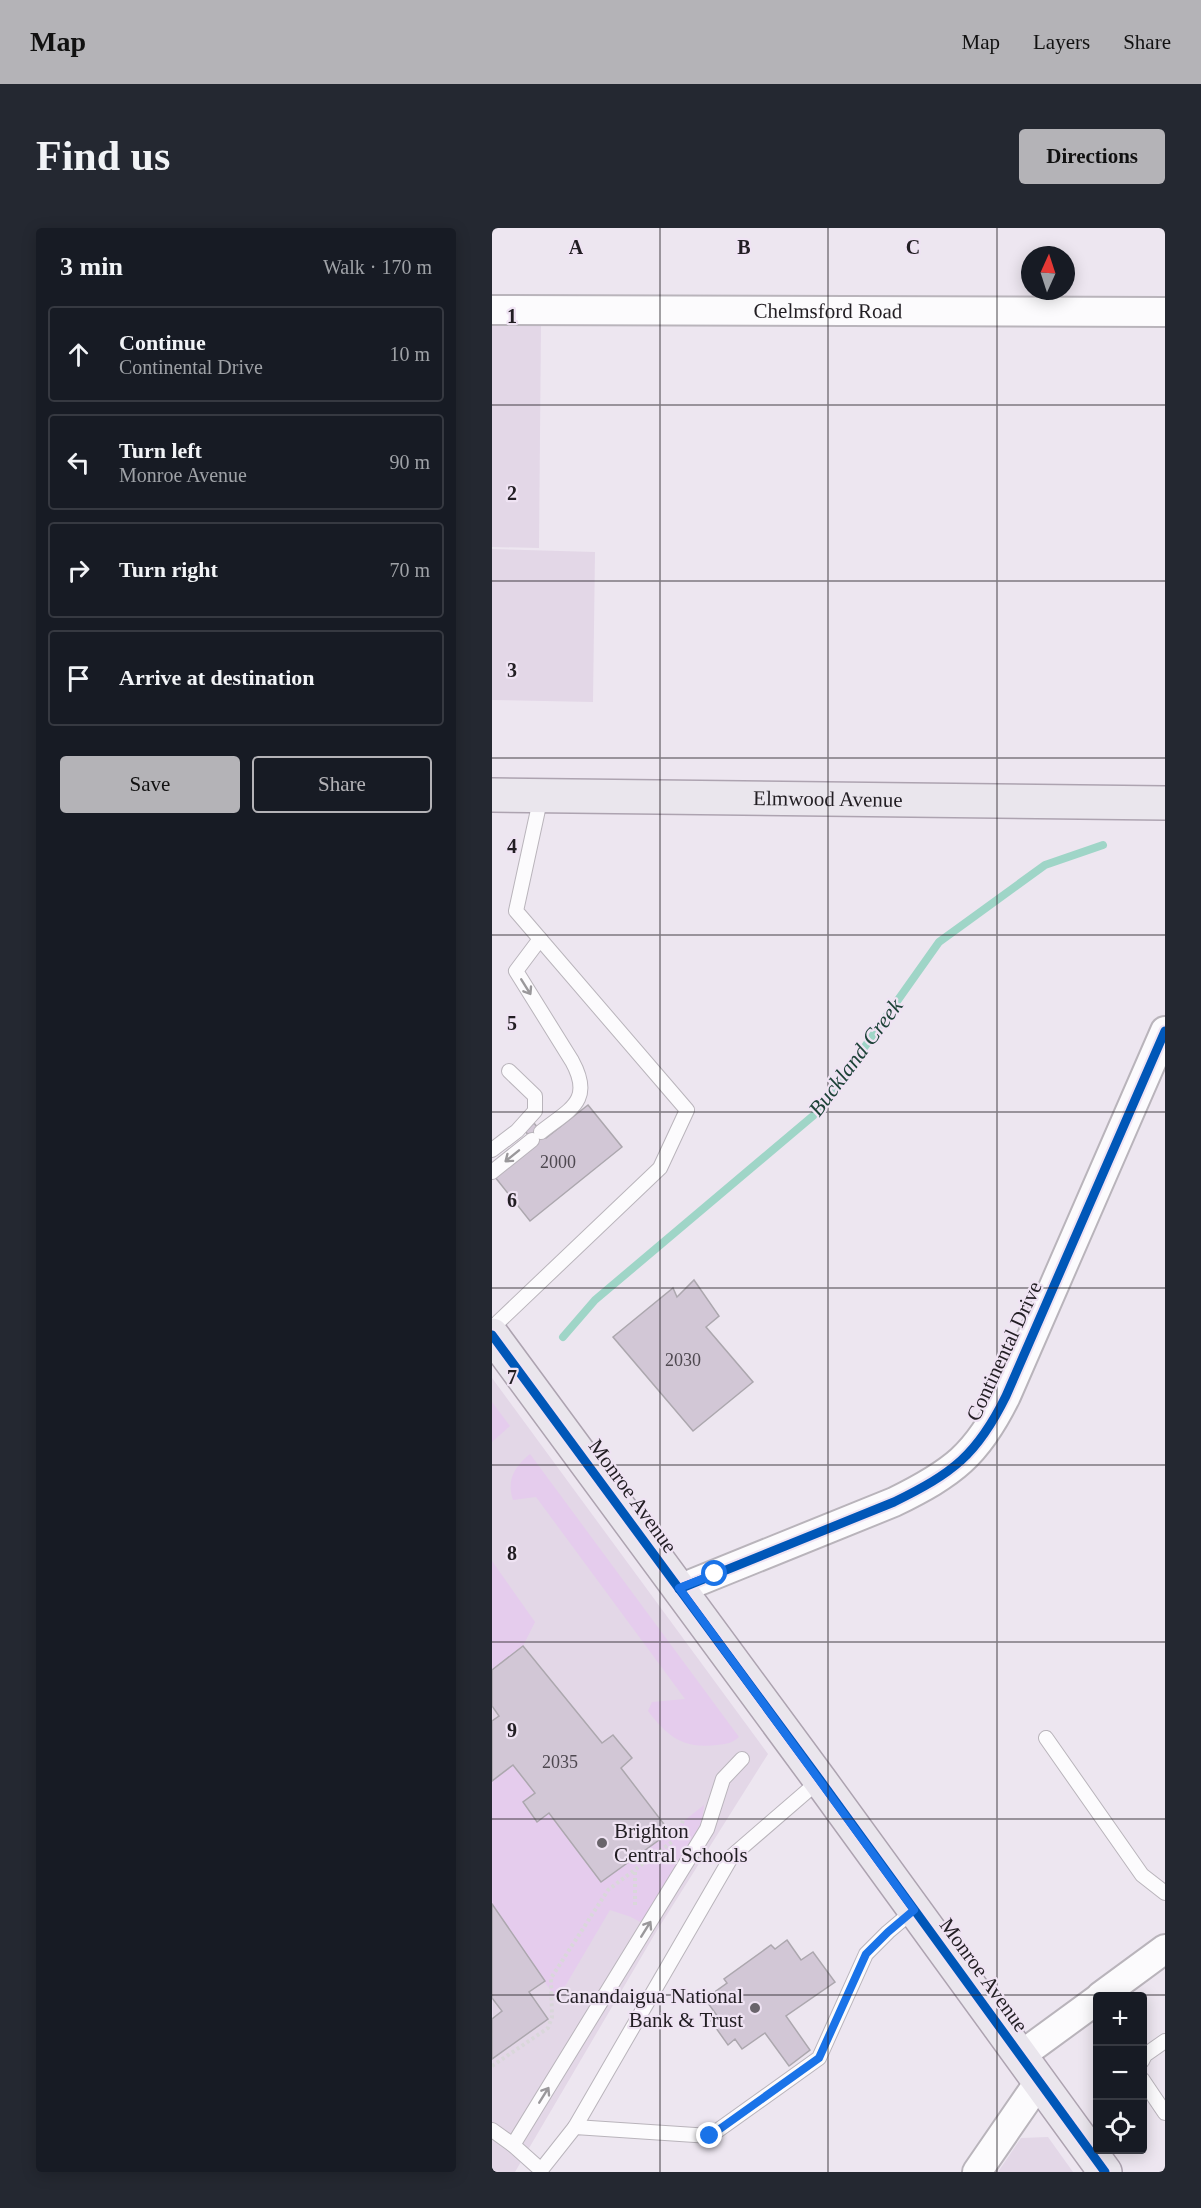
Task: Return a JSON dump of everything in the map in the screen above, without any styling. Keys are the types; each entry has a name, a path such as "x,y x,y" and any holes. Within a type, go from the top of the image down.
{"main road":[{"name":"Elmwood Avenue","path":"492,795 1165,802"},
{"name":"Monroe Avenue","path":"492,1335 1105,2172"}],"street":[{"name":"Chelmsford Road","path":"492,310 1165,312"},
{"name":"Continental Drive","path":"679,1588 894,1502 951,1471 974,1449 993,1423 1006,1396 1165,1031"},
{"path":"1107,1992 1165,1949"},
{"path":"977,2172 1030,2069 1093,2004"}],"lane":[{"path":"492,1328 660,1168 687,1110 516,911 541,795"},
{"path":"492,1172 578,1102 582,1089 580,1075 516,970 540,939"},
{"path":"492,1150 518,1131 535,1111 535,1096 509,1071"},
{"path":"1046,1738 1142,1875 1165,1893"},
{"path":"513,2145 707,1829 723,1779 742,1759"},
{"path":"492,2130 542,2171 575,2127 732,1856 820,1780"},
{"path":"575,2127 710,2136 819,2058 866,1954 914,1910"},
{"path":"1147,2054 1165,2041"},
{"path":"1147,2085 1165,2113"}],"path":[{"path":"492,2066 548,2028 552,2017 551,1978 608,1890 673,1841 684,1821"},
{"path":"635,1869 635,1909"}],"shaded area":[{"path":"492,325 541,325 539,548 492,547"},
{"path":"492,549 595,552 593,702 492,700"},
{"name":"Brighton Central Schools","path":"492,1378 768,1754 656,1932 515,2172 492,2172"},
{"path":"492,1402 510,1426 492,1442"},
{"path":"530,1454 739,1737 729,1743 717,1745 686,1743 662,1728 648,1711 652,1702 685,1699 536,1497 513,1500 511,1480 513,1474"},
{"path":"492,1561 535,1622 523,1646 492,1670"},
{"path":"513,1765 535,1793 523,1802 536,1821 549,1813 601,1882 704,1805 702,1823 642,1923 610,1910 557,2000 492,1904 492,1781"},
{"path":"1048,2137 1073,2172 998,2172 1021,2138"}],"building":[{"path":"588,1105 622,1147 530,1221 495,1177 536,1144 525,1131 534,1123 546,1138"},
{"path":"694,1280 719,1316 706,1327 753,1382 693,1431 613,1337 673,1288 677,1297"},
{"path":"523,1646 602,1743 613,1735 632,1758 621,1768 670,1832 601,1882 549,1813 537,1822 523,1802 535,1793 513,1765 492,1781 492,1721 499,1716 492,1706 492,1670"},
{"path":"492,1904 545,1981 529,1992 548,2019 492,2059 492,2019 502,2011 492,1998"},
{"name":"Canandaigua National Bank & Trust","path":"787,1940 801,1960 813,1952 835,1982 786,2016 810,2050 789,2066 765,2033 742,2049 735,2039 728,2045 711,2021 718,2017 705,1999 727,1983 724,1979 771,1945 775,1949"}],"waterway":[{"name":"Buckland Creek","path":"563,1337 595,1300 820,1110 939,942 1045,865 1103,845"}],"cycle path":[{"path":"679,1589 915,1492 948,1471 973,1448 985,1433 1006,1396 1165,1031"},
{"path":"492,1335 1105,2172"}],"place":[{"name":"Brighton Central Schools","path":"602,1843"},
{"name":"Canandaigua National Bank & Trust","path":"755,2008"}],"route":[{"path":"710,2136 819,2058 866,1954 914,1910 679,1588 715,1574"}]}
